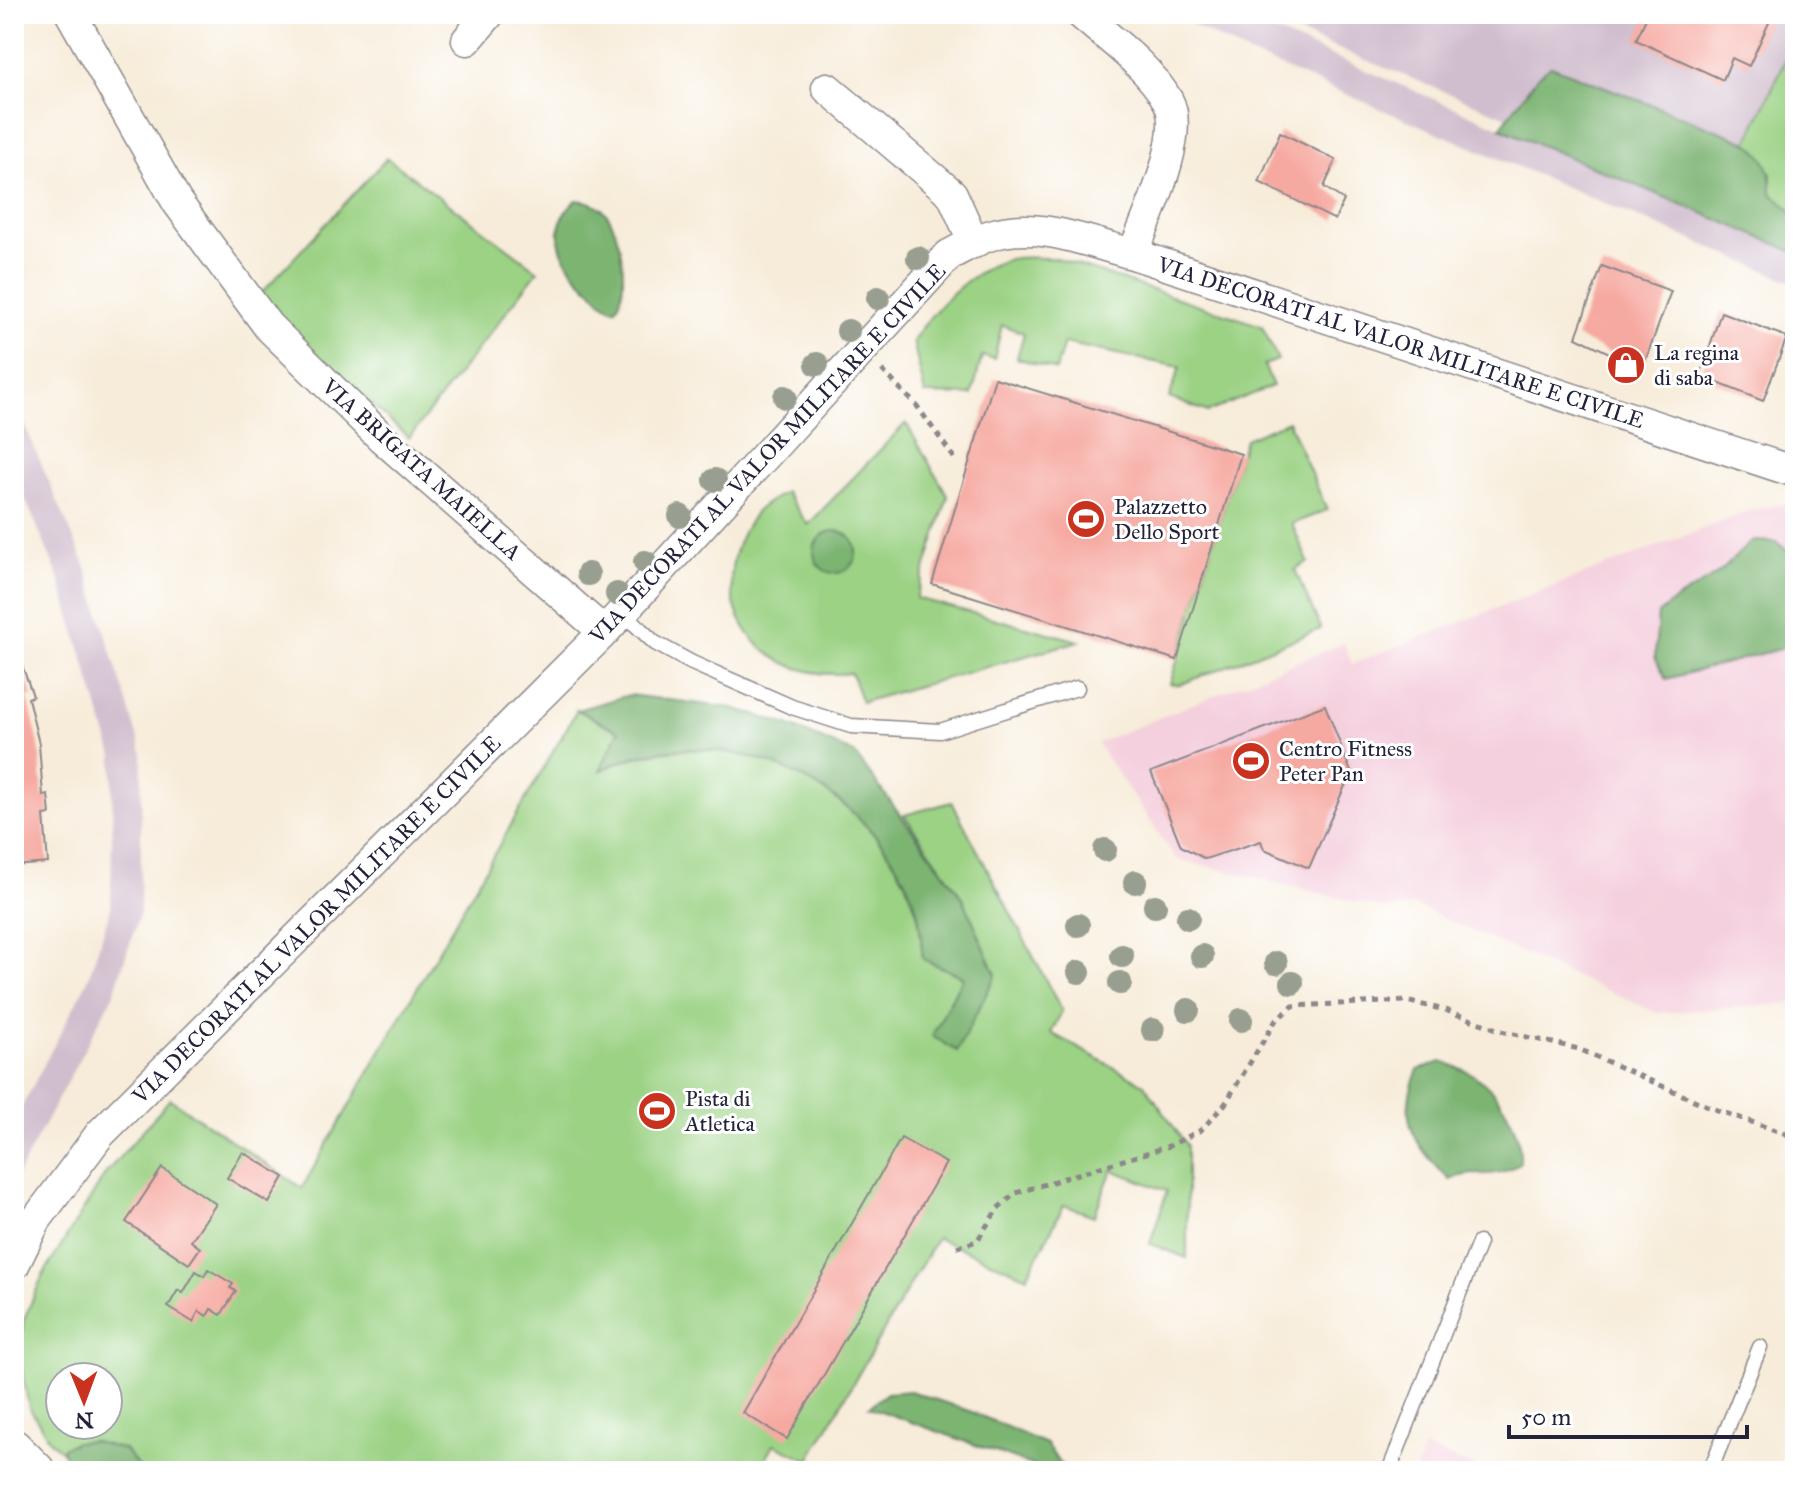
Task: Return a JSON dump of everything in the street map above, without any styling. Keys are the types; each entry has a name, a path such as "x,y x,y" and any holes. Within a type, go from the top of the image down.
{"street":[{"name":"VIA BRIGATA MAIELLA","path":"71,14 177,202 268,326 382,438 613,622"},
{"path":"467,40 489,14"},
{"path":"1081,14 1139,65 1169,103 1174,135 1133,254"},
{"path":"827,88 952,194 974,243"},
{"name":"VIA DECORATI AL VALOR MILITARE E CIVILE","path":"14,1265 36,1220 100,1134 613,622 949,255 974,243 1018,229 1048,231 1133,254 1795,472"},
{"path":"14,1448 37,1471"}],"lane":[{"path":"613,622 692,663 792,707 851,726 940,731 1077,688"},
{"path":"1389,1471 1479,1243"},
{"path":"1710,1471 1760,1347"}],"path":[{"path":"862,350 917,406 955,459"},
{"path":"957,1247 977,1241 998,1208 1016,1193 1169,1146 1201,1130 1225,1104 1276,1020 1293,1006 1406,1001 1445,1010 1505,1032 1579,1049 1714,1109 1795,1137"}],"shaded area":[{"path":"1173,14 1233,14 1795,252 1795,283 1238,49"},
{"path":"1252,14 1795,14 1795,233"},
{"path":"14,401 85,565 142,752 140,912 114,993 14,1182 14,1122 87,982 111,908 113,756 58,575 14,473"},
{"path":"1795,502 1795,1003 1658,1013 1415,906 1386,909 1176,859 1097,743 1344,643 1352,664 1749,511"},
{"path":"1424,1448 1488,1471 1416,1471"}],"green space":[{"path":"1795,40 1795,214 1771,193 1771,173 1747,142"},
{"path":"1551,66 1747,142 1766,164 1771,193 1795,214 1795,252 1500,128 1538,76"},
{"path":"387,158 538,271 409,438 255,300"},
{"path":"576,200 602,209 616,232 623,275 620,300 615,309 605,304 572,270 561,247 560,223"},
{"path":"1056,258 1262,326 1278,360 1264,365 1273,386 1208,412 1169,398 1180,367 1064,343 1056,370 1017,358 1024,333 1002,325 994,359 982,356 972,395 925,394 913,341 941,304 978,274 1006,260"},
{"path":"1288,421 1327,510 1292,524 1308,562 1295,570 1321,629 1179,685 1170,684 1245,439"},
{"path":"906,423 948,496 916,598 1079,641 862,702 851,673 817,673 787,664 762,649 744,628 734,602 731,574 738,544 761,507 785,492 808,525"},
{"path":"835,531 850,537 856,552 850,567 835,573 820,567 814,552 820,537"},
{"path":"1753,541 1777,542 1795,557 1795,645 1666,679 1655,657 1658,614 1721,571"},
{"path":"629,695 733,708 788,725 854,753 963,898 996,975 957,1051 932,1036 963,977 923,959 917,911 897,866 868,827 831,795 789,771 743,755 695,749 646,754 600,770 619,731 577,710"},
{"name":"Pista di Atletica","path":"577,710 619,731 602,770 648,754 696,750 744,756 789,771 831,795 867,827 896,865 916,910 923,959 963,977 932,1036 996,975 963,898 904,815 952,802 1062,1011 1051,1033 1144,1084 1187,1146 1187,1258 1150,1244 1167,1191 1112,1170 1094,1216 1064,1205 1027,1277 937,1238 809,1460 774,1444 759,1471 85,1471 50,1441 124,1441 124,1361 44,1361 44,1431 29,1407 20,1362 23,1322 42,1277 106,1173 170,1099 302,1188"},
{"path":"1441,1062 1470,1073 1500,1101 1517,1137 1520,1162 1502,1172 1459,1176 1450,1180 1427,1155 1412,1130 1409,1103 1418,1070"},
{"path":"910,1391 972,1412 1046,1444 1065,1471 1048,1471 869,1407 887,1393"},
{"path":"92,1441 125,1450 142,1471 74,1471 67,1464 62,1448 76,1442"}],"building":[{"path":"1648,14 1773,14 1749,66 1732,58 1723,80 1636,40"},
{"path":"1280,132 1336,160 1324,187 1344,200 1335,220 1259,182"},
{"path":"1602,266 1671,291 1644,364 1630,358 1628,362 1576,337"},
{"path":"1721,312 1787,337 1763,401 1700,376"},
{"name":"Palazzetto Dello Sport","path":"995,378 1241,454 1177,660 932,584"},
{"path":"14,643 33,696 28,698 39,744 43,796 48,795 50,814 44,815 48,863 14,866"},
{"path":"1325,705 1351,772 1309,868 1264,849 1261,841 1205,859 1181,846 1151,772"},
{"path":"901,1138 946,1163 787,1439 743,1413"},
{"path":"243,1152 284,1177 269,1203 227,1178"},
{"path":"162,1168 216,1204 191,1241 200,1248 189,1264 126,1222"},
{"path":"208,1269 233,1284 230,1288 236,1291 221,1315 211,1309 207,1316 199,1311 193,1322 168,1307 178,1290 183,1293 196,1271 204,1276"}],"place":[{"name":"La regina di saba","path":"1626,365"},
{"name":"Palazzetto Dello Sport","path":"1086,519"},
{"name":"Centro Fitness Peter Pan","path":"1251,761"},
{"name":"Pista di Atletica","path":"657,1111"}]}
